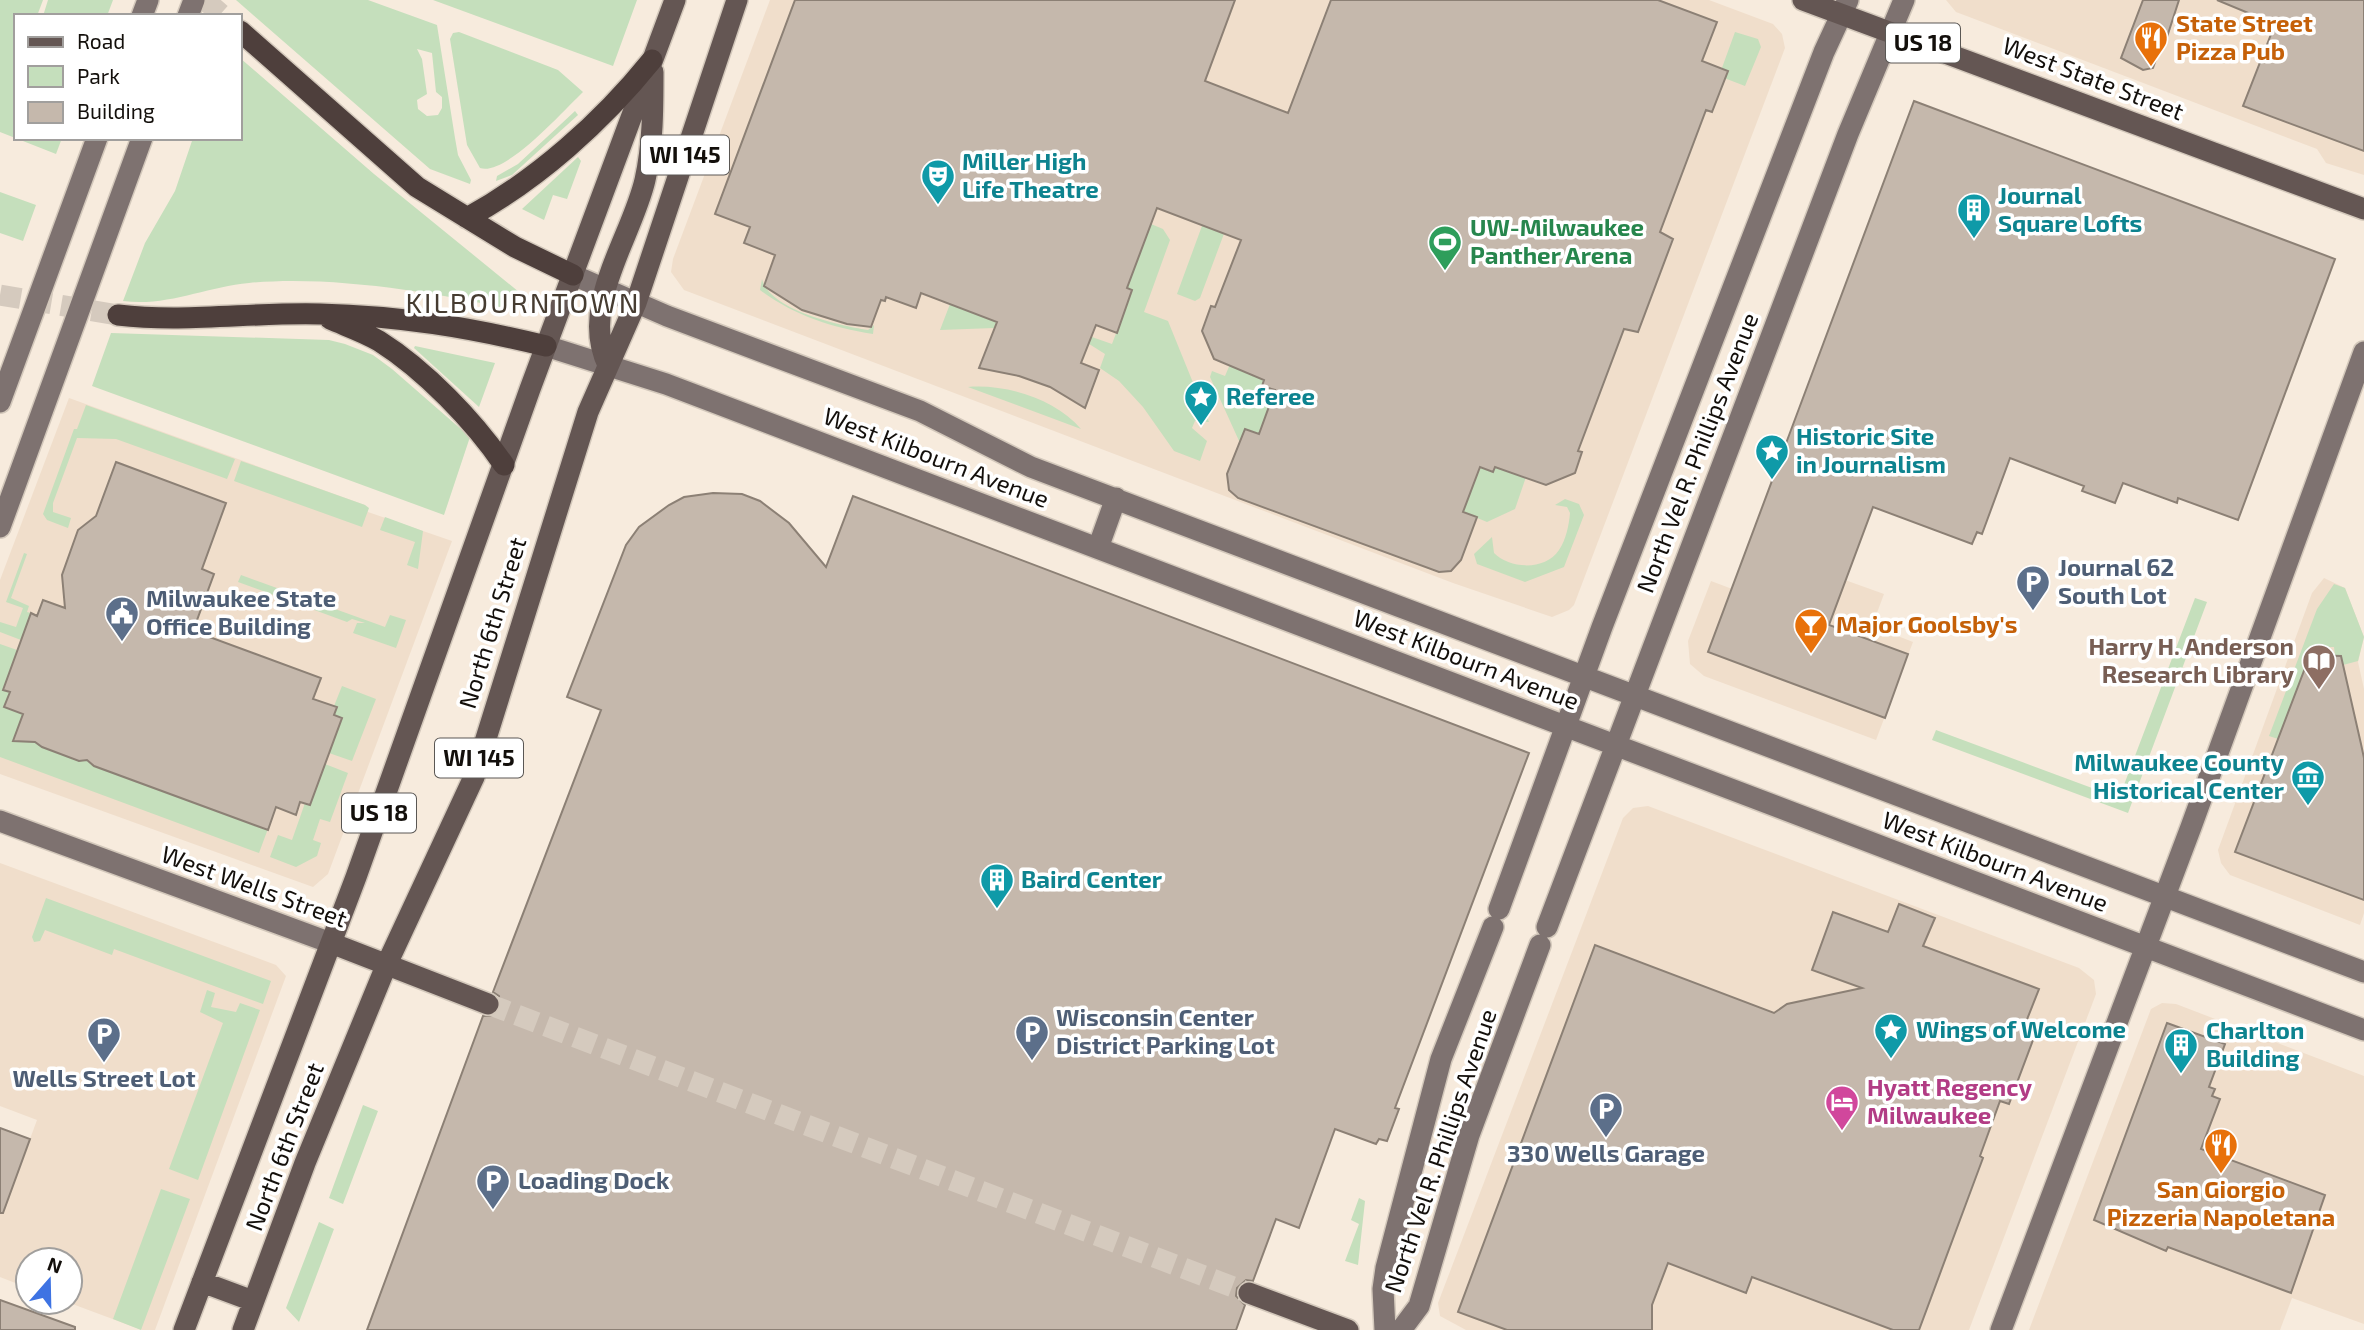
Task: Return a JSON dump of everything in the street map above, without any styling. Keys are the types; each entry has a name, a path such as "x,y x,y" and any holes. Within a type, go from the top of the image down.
{"highway":[{"path":"242,33 417,187 515,247 573,275"},
{"path":"467,218 510,194 621,99 653,60"},
{"path":"318,314 378,341 403,360 472,421 504,465"},
{"path":"118,315 151,319 318,314 426,320 495,332 546,346"}],"main road":[{"name":"North 6th Street","path":"184,1330 331,943 546,346 675,0"},
{"name":"North 6th Street","path":"243,1330 305,1163 386,965 474,777 583,427 636,303 737,0"},
{"name":"West State Street","path":"1803,0 1845,7 1891,31 2364,209"},
{"path":"608,365 601,350 600,312 646,176 653,125 653,60"},
{"name":"West Wells Street","path":"331,943 488,1004"},
{"path":"202,1282 253,1301"},
{"path":"1249,1293 1348,1330"}],"street":[{"name":"North Vel R. Phillips Avenue","path":"1401,1330 1419,1306 1469,1135 1848,134 1904,0"},
{"name":"North Vel R. Phillips Avenue","path":"1385,1330 1383,1289 1386,1268 1441,1059 1763,207 1824,52 1845,7"},
{"path":"0,402 96,140"},
{"path":"0,527 141,140"},
{"name":"West Kilbourn Avenue","path":"573,275 636,303 920,411 1031,467 2364,972"},
{"name":"West Kilbourn Avenue","path":"546,346 666,384 2364,1030"},
{"path":"2001,1330 2165,896 2364,352"},
{"path":"1098,548 1116,498"},
{"name":"West Wells Street","path":"0,821 331,943"}],"shaded area":[{"path":"770,0 1709,0 1773,24 1782,34 1785,48 1574,605 1552,617 1453,583 684,290 671,272 673,259"},
{"path":"1946,0 2364,0 2364,175 2326,163 2317,149 1956,12"},
{"path":"69,398 365,505 368,512 452,541 328,874 313,887 0,774 0,580"},
{"name":"Milwaukee County Historical Center","path":"2324,578 2345,588 2364,637 2358,662 2364,689 2364,913 2360,925 2230,875 2221,863 2218,850 2312,593"},
{"path":"1845,580 1884,594 1872,626 1913,642 1876,740 1704,676 1690,664 1688,641 1711,581 1828,625"},
{"path":"1648,806 2079,968 2094,980 2096,994 1969,1330 1466,1330 1440,1316 1438,1303 1623,818 1633,808"},
{"path":"0,863 276,965 286,976 155,1330 142,1330 84,1308 84,1246 14,1246 14,1282 0,1277 0,1128 30,1139 37,1120 0,1106"},
{"path":"2162,1003 2176,1004 2364,1076 2364,1324 2292,1298 2280,1330 2029,1330 2151,1009"}],"green space":[{"path":"0,0 43,0 38,14 14,14 14,138 0,132"},
{"path":"48,0 113,0 108,14 44,14"},
{"path":"236,0 368,0 437,25 458,155 471,180 470,184 430,169","holes":["417,49 432,53 436,92 442,97 442,108 438,115 427,116 418,109 417,100 427,94 422,59"]},
{"path":"433,0 637,0 613,66"},
{"path":"459,32 558,70 583,92 519,153 491,168 480,168 467,145 450,39 453,33"},
{"path":"1735,32 1758,39 1761,47 1745,86 1719,76"},
{"path":"242,60 374,174 519,292 513,310 416,291 313,281 249,283 170,299 123,301 145,243 175,191 192,140 242,140"},
{"path":"575,111 578,115 512,175 496,181 497,176 518,164"},
{"path":"20,140 61,140 56,154"},
{"path":"578,157 581,161 567,199 553,195 544,220 522,209"},
{"path":"0,192 36,205 23,241 0,233"},
{"path":"1206,215 1228,223 1200,298 1195,301 1177,294"},
{"path":"1151,224 1163,229 1170,240 1144,312 1168,321 1209,422 1195,421 1192,428 1207,441 1200,461 1174,451 1143,407 1119,381 1100,368 1105,354 1086,342 1089,336 1112,344 1132,291 1127,288"},
{"path":"1023,250 994,328 940,330 950,304 957,307"},
{"path":"762,279 768,290 791,307 823,320 855,328 868,330 874,325 873,334 828,324 800,314 760,290"},
{"path":"111,333 329,340 373,355 470,437 444,515 92,386"},
{"path":"415,346 495,363 479,407 414,348"},
{"path":"1231,362 1266,376 1263,386 1275,390 1259,434 1245,429 1240,443 1210,377 1212,371 1225,376"},
{"path":"968,387 998,388 1029,396 1058,409 1081,429"},
{"path":"86,405 235,459 227,479 116,439 77,438 53,503 53,512 71,518 68,528 47,520 43,514 74,429 77,429"},
{"path":"241,461 365,505 369,508 362,527 234,481"},
{"path":"1496,462 1527,474 1515,509 1487,522 1463,512 1480,467 1492,472"},
{"path":"1565,499 1579,504 1584,515 1564,567 1525,582 1477,564 1474,554 1492,537 1494,553 1518,565 1545,562 1553,557 1561,546 1568,527 1570,513 1567,507 1555,505"},
{"path":"385,517 423,531 418,569 407,565 415,542 380,530"},
{"path":"24,553 27,554 11,598 29,606 27,612 31,613 21,640 0,632 0,622 16,627 23,608 6,602"},
{"path":"241,575 385,627 390,615 406,620 396,648 353,633 357,623 365,623 352,619 347,622 238,582"},
{"path":"2334,584 2345,588 2364,637 2358,661 2343,665 2341,656 2335,656 2334,647 2317,647 2317,655 2310,656 2278,739 2269,736 2317,609"},
{"path":"2195,598 2207,602 2128,813 1932,740 1936,730 2119,798"},
{"path":"0,644 17,650 3,689 10,692 4,707 23,714 16,734 22,740 38,743 61,754 72,754 79,761 90,761 99,768 269,826 259,853 0,757"},
{"path":"342,686 376,699 352,761 329,753 342,718 334,715 337,708 334,706"},
{"path":"325,764 348,773 330,822 320,819 313,840 321,843 317,856 296,867 270,857 278,835 292,840 305,803 310,805"},
{"path":"46,898 271,981 263,1004 114,949 112,955 45,930 40,941 34,942 32,937"},
{"path":"207,990 215,993 211,1007 236,1012 240,1003 260,1010 198,1180 169,1169 223,1023 200,1012"},
{"path":"363,1105 378,1111 343,1204 329,1198"},
{"path":"161,1189 190,1199 141,1330 113,1319"},
{"path":"1359,1198 1365,1201 1358,1265 1345,1261 1359,1224 1351,1220"},
{"path":"319,1222 334,1229 299,1322 286,1308"}],"building":[{"path":"795,0 1235,0 1205,81 1288,113 1331,0 1658,0 1717,22 1702,61 1728,71 1712,112 1706,110 1660,232 1673,239 1638,332 1624,329 1578,451 1582,452 1575,473 1546,485 1495,467 1493,472 1480,467 1463,512 1477,517 1461,560 1451,571 1439,572 1238,498 1229,490 1227,474 1245,429 1259,434 1275,390 1262,386 1264,380 1214,359 1202,331 1211,306 1215,307 1241,240 1157,208 1127,288 1132,290 1117,333 1096,325 1081,363 1099,370 1085,408 1050,387 1019,376 979,368 997,322 921,293 916,308 886,297 885,301 881,300 871,327 847,324 802,310 764,286 775,255 744,243 750,227 715,214"},
{"path":"2143,0 2179,0 2166,40 2162,42 2153,68 2143,70 2121,58"},
{"path":"2217,0 2364,0 2364,151 2243,106 2275,24"},
{"path":"1914,101 2335,259 2238,520 2178,498 2177,503 2123,483 2115,503 2082,491 2084,486 2010,458 1982,534 1977,532 1972,544 1873,507 1829,625 1908,654 1885,718 1708,652"},
{"name":"Milwaukee State Office Building","path":"116,462 226,503 202,569 214,574 193,631 321,678 313,699 337,707 334,715 342,718 310,805 300,802 296,815 276,807 268,830 94,766 87,760 79,761 35,742 13,741 23,714 4,707 10,692 3,690 31,613 37,616 43,600 65,608 62,575 78,530 96,516"},
{"name":"Baird Center","path":"713,493 742,494 760,501 789,523 826,567 853,496 1529,753 1395,1108 1399,1109 1387,1141 1379,1139 1376,1144 1335,1129 1299,1228 1276,1219 1253,1281 1246,1280 1237,1288 1236,1296 1245,1305 1236,1330 367,1330 483,1016 496,1015 500,1008 499,996 493,992 601,710 567,697 626,545 639,527 669,505 684,497"},
{"name":"Milwaukee County Historical Center","path":"2310,655 2341,656 2361,744 2364,758 2364,900 2235,852"},
{"path":"1899,904 1935,918 1923,946 2039,989 2024,1027 2036,1032 2009,1104 2000,1101 1980,1156 1983,1158 1919,1330 1893,1330 1752,1277 1746,1293 1668,1263 1652,1305 1652,1330 1507,1330 1458,1312 1595,945 1774,1013 1787,1004 1862,988 1812,970 1833,912 1888,932"},
{"path":"2167,1023 2225,1044 2209,1087 2215,1089 2212,1096 2220,1099 2201,1149 2325,1195 2291,1293 2168,1247 2166,1251 2094,1220"},
{"path":"0,1128 30,1139 3,1213 0,1213"},
{"path":"0,1300 14,1305 14,1316 44,1316 75,1327 75,1330 0,1330"}],"tunnel":[{"path":"205,0 221,14"},
{"path":"0,295 118,315"},
{"path":"488,1004 1249,1293"}],"place":[{"name":"State Street Pizza Pub","path":"2151,68"},
{"name":"Miller High Life Theatre","path":"938,206"},
{"name":"Journal Square Lofts","path":"1974,240"},
{"name":"UW-Milwaukee Panther Arena","path":"1445,272"},
{"name":"Referee","path":"1201,427"},
{"name":"Historic Site in Journalism","path":"1772,481"},
{"name":"Journal 62 South Lot","path":"2033,612"},
{"name":"Milwaukee State Office Building","path":"122,643"},
{"name":"Major Goolsby's","path":"1811,655"},
{"name":"Harry H. Anderson Research Library","path":"2319,691"},
{"name":"Milwaukee County Historical Center","path":"2308,807"},
{"name":"Baird Center","path":"997,910"},
{"name":"Wings of Welcome","path":"1891,1060"},
{"name":"Wisconsin Center District Parking Lot","path":"1032,1062"},
{"name":"Wells Street Lot","path":"104,1064"},
{"name":"Charlton Building","path":"2181,1075"},
{"name":"Hyatt Regency Milwaukee","path":"1842,1132"},
{"name":"330 Wells Garage","path":"1606,1139"},
{"name":"San Giorgio Pizzeria Napoletana","path":"2221,1175"},
{"name":"Loading Dock","path":"493,1211"}],"district":[{"name":"KILBOURNTOWN","path":"523,303"}]}
